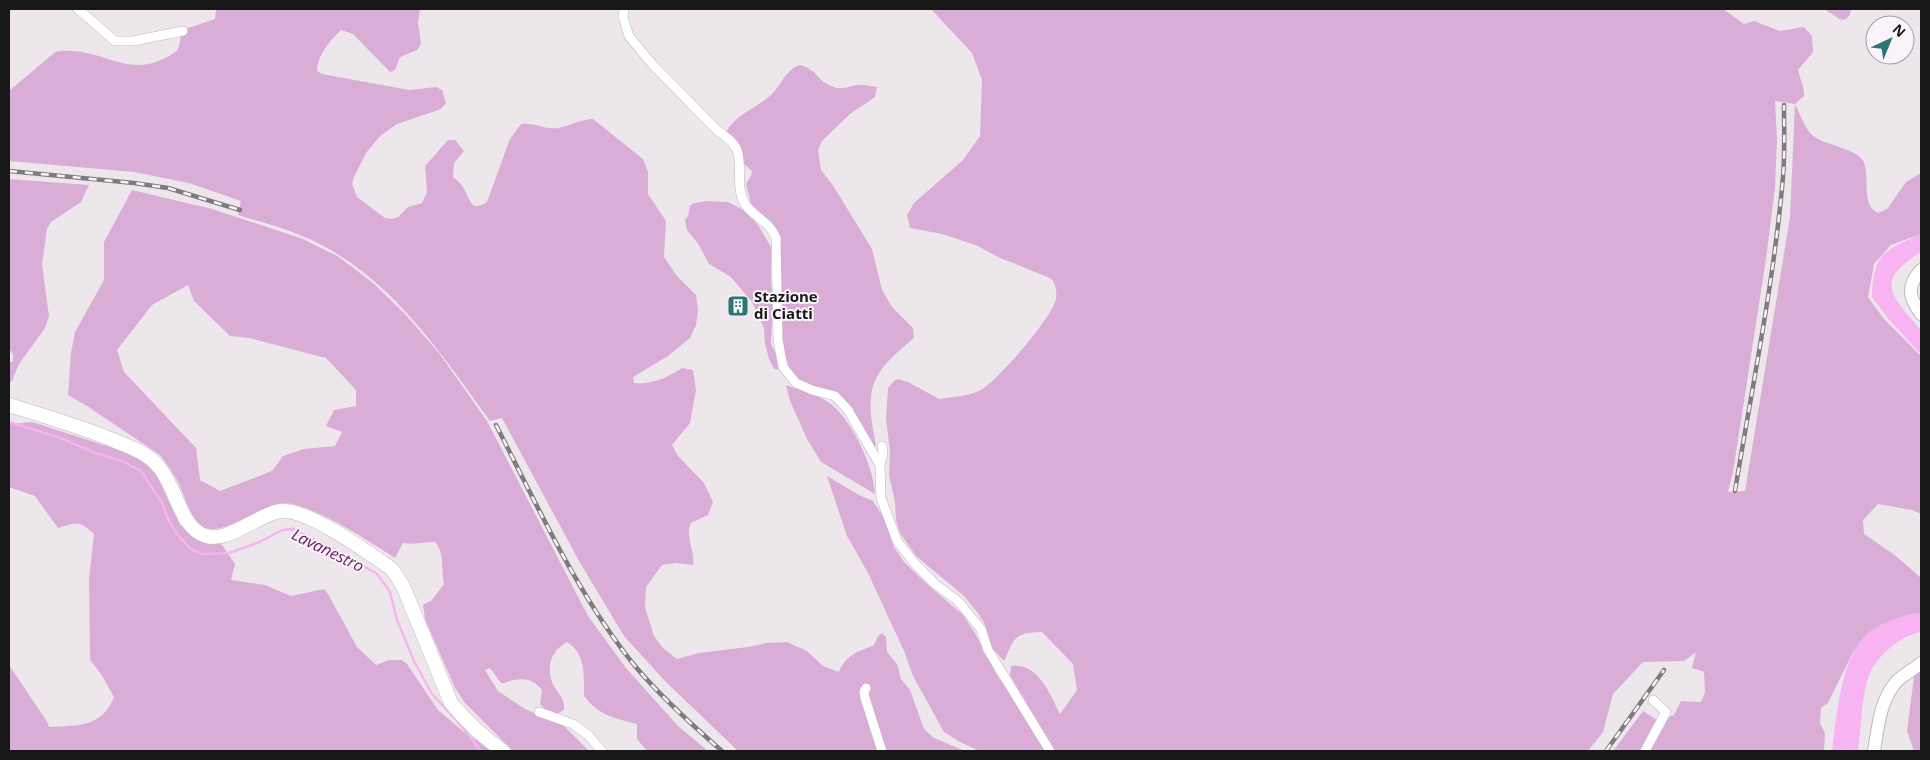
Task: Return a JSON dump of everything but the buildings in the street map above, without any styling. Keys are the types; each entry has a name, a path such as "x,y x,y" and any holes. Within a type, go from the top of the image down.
{"main road":[{"path":"1921,270 1914,278 1911,287 1914,303 1921,314"},
{"path":"9,405 80,427 142,452 162,470 172,487 180,508 195,531 207,537 232,533 272,513 288,511 340,533 392,569 403,586 451,703 471,724 503,751"},
{"path":"1874,751 1881,713 1888,694 1898,680 1921,663"}],"street":[{"path":"78,9 115,41 133,41 182,31"},
{"path":"624,9 623,17 629,36 642,52 737,150 742,193 746,204 773,230 776,238 778,340 784,367 796,383 812,390 835,396 843,404 860,428 880,465"},
{"path":"882,446 883,453 880,465 881,498 897,541 916,565 935,584 958,601 981,629 988,650 1050,751"},
{"path":"866,688 864,692 865,698 882,751"},
{"path":"1645,751 1666,712 1653,700"},
{"path":"539,712 573,724 592,739 602,751"}],"shaded area":[{"path":"216,9 420,9 418,22 421,44 417,50 400,57 395,70 390,72 353,34 341,30 325,48 319,59 317,71 322,74 409,90 436,87 442,90 446,103 441,109 397,124 380,136 366,153 354,177 352,184 357,197 385,218 392,219 398,217 408,207 422,203 427,192 425,166 448,140 455,140 464,151 454,163 453,177 465,190 473,205 477,206 487,202 510,139 521,124 553,128 593,119 643,159 648,172 648,194 666,221 664,257 676,275 696,295 698,310 696,325 690,338 668,356 633,377 634,383 660,380 682,368 693,370 696,390 690,423 672,445 678,456 704,483 713,502 708,515 691,523 689,528 693,565 675,563 662,565 646,587 645,607 654,636 663,648 677,659 699,653 766,643 787,642 807,651 823,666 839,672 849,657 874,645 878,636 882,633 886,637 887,652 897,664 901,679 910,690 924,729 934,738 965,751 738,751 665,681 624,636 579,561 502,418 490,421 432,342 388,294 363,272 337,254 307,238 282,228 238,215 241,201 189,183 134,172 9,161 9,91 54,53 73,51 88,53 125,64 150,64 178,50 181,36 185,29 215,19"},
{"path":"931,9 1723,9 1744,24 1754,21 1780,31 1804,27 1812,36 1813,52 1798,70 1804,96 1795,104 1810,133 1817,138 1858,155 1862,159 1865,165 1869,203 1872,209 1878,213 1887,209 1906,182 1921,173 1921,234 1891,245 1874,264 1868,297 1884,319 1921,356 1921,514 1912,510 1878,504 1863,520 1864,534 1896,556 1921,578 1921,613 1870,633 1853,652 1828,703 1821,708 1820,723 1825,733 1824,751 1613,751 1643,711 1658,721 1674,715 1681,701 1701,702 1705,692 1704,672 1692,668 1696,652 1684,661 1643,662 1613,694 1603,732 1588,751 1055,751 1010,675 1011,666 1020,666 1036,674 1047,689 1060,714 1077,690 1073,664 1042,632 1027,633 1017,637 1005,660 1003,660 992,648 985,624 977,612 964,596 916,556 900,533 896,520 895,502 889,475 890,451 886,419 888,388 894,381 898,379 908,382 939,399 962,396 979,391 1002,372 1036,333 1056,299 1056,288 1050,278 998,257 978,246 942,234 910,228 907,215 914,203 963,160 980,136 982,80 972,53","holes":["1775,101 1795,104 1790,217 1745,491 1728,492 1733,472 1766,259 1775,188 1777,139"]},
{"path":"1824,9 1851,9 1850,15 1846,19 1841,20"},
{"path":"799,65 810,69 826,84 835,87 842,88 860,85 877,87 875,97 850,114 822,141 818,150 821,170 834,187 872,249 882,290 892,307 913,328 914,338 888,362 879,373 874,384 871,396 871,409 876,445 874,447 847,402 802,382 794,376 789,367 783,348 779,238 774,226 751,204 746,184 752,171 744,164 742,155 726,132 735,120 772,94 787,74"},
{"path":"9,179 89,185 81,202 51,222 47,229 42,264 49,316 45,328 19,364 12,381 9,383 9,363 13,361 13,354 9,349"},
{"path":"132,190 212,209 303,239 339,257 373,283 405,314 439,353 487,421 588,616 626,668 678,726 708,751 647,751 637,739 637,724 602,712 584,696 584,673 581,659 567,642 557,649 550,664 550,676 553,685 562,698 564,706 564,710 555,715 550,714 540,704 542,690 536,684 522,679 501,683 490,668 485,670 498,691 525,709 564,726 589,751 513,751 465,703 455,688 425,619 423,605 432,600 444,584 440,551 435,542 403,543 395,558 340,524 308,509 294,504 282,503 217,529 208,529 200,525 190,511 175,476 160,455 68,395 71,353 75,332 104,280 104,242","holes":["188,285 194,301 230,336 249,338 326,358 356,390 356,406 334,410 326,426 342,432 335,446 304,449 283,456 272,471 220,491 200,480 196,448 124,372 117,350 152,305"]},
{"path":"708,201 728,202 745,211 758,225 771,247 771,283 775,307 771,344 781,366 779,370 774,369 769,359 765,344 764,328 752,302 731,277 709,264 699,245 687,230 685,220 690,206 694,203"},
{"path":"1921,234 1921,252 1897,272 1892,281 1892,290 1902,308 1921,330 1921,354 1890,321 1872,297 1875,271 1883,255"},
{"path":"786,385 822,398 840,413 861,446 871,472 875,494 821,462 807,439 790,401"},
{"path":"32,422 135,455 155,472 180,525 222,545 235,564 231,580 265,585 291,596 324,589 357,647 376,665 389,660 402,660 407,664 438,710 465,733 495,751 9,751 9,665 49,727 79,725 96,720 109,707 114,697 101,674 90,660 89,579 94,534 81,524 70,524 58,528 35,496 9,487 9,424"},
{"path":"827,476 873,501 886,521 894,547 904,562 962,614 975,633 995,672 1028,721 1045,751 980,751 944,732 913,676 904,651 868,573 847,536"},
{"path":"1915,613 1921,613 1921,632 1906,637 1890,648 1877,661 1869,675 1863,702 1858,751 1832,751 1838,705 1846,671 1859,643 1879,625"},
{"path":"1921,671 1921,751 1914,751 1907,731 1914,677"}],"waterway":[{"name":"Lavanestro","path":"9,422 58,437 95,453 122,461 141,471 162,503 169,521 177,534 191,549 202,554 229,553 260,542 282,530 293,529 334,549 377,574 390,592 397,620 414,661 432,694 459,723 481,751"}],"railway":[{"path":"1735,491 1774,256 1784,168 1784,105"},
{"path":"9,171 168,188 240,210"},
{"path":"496,425 577,580 614,638 655,689 722,751"},
{"path":"1606,751 1664,670"}],"place":[{"name":"Stazione di Ciatti","path":"738,306"}]}
